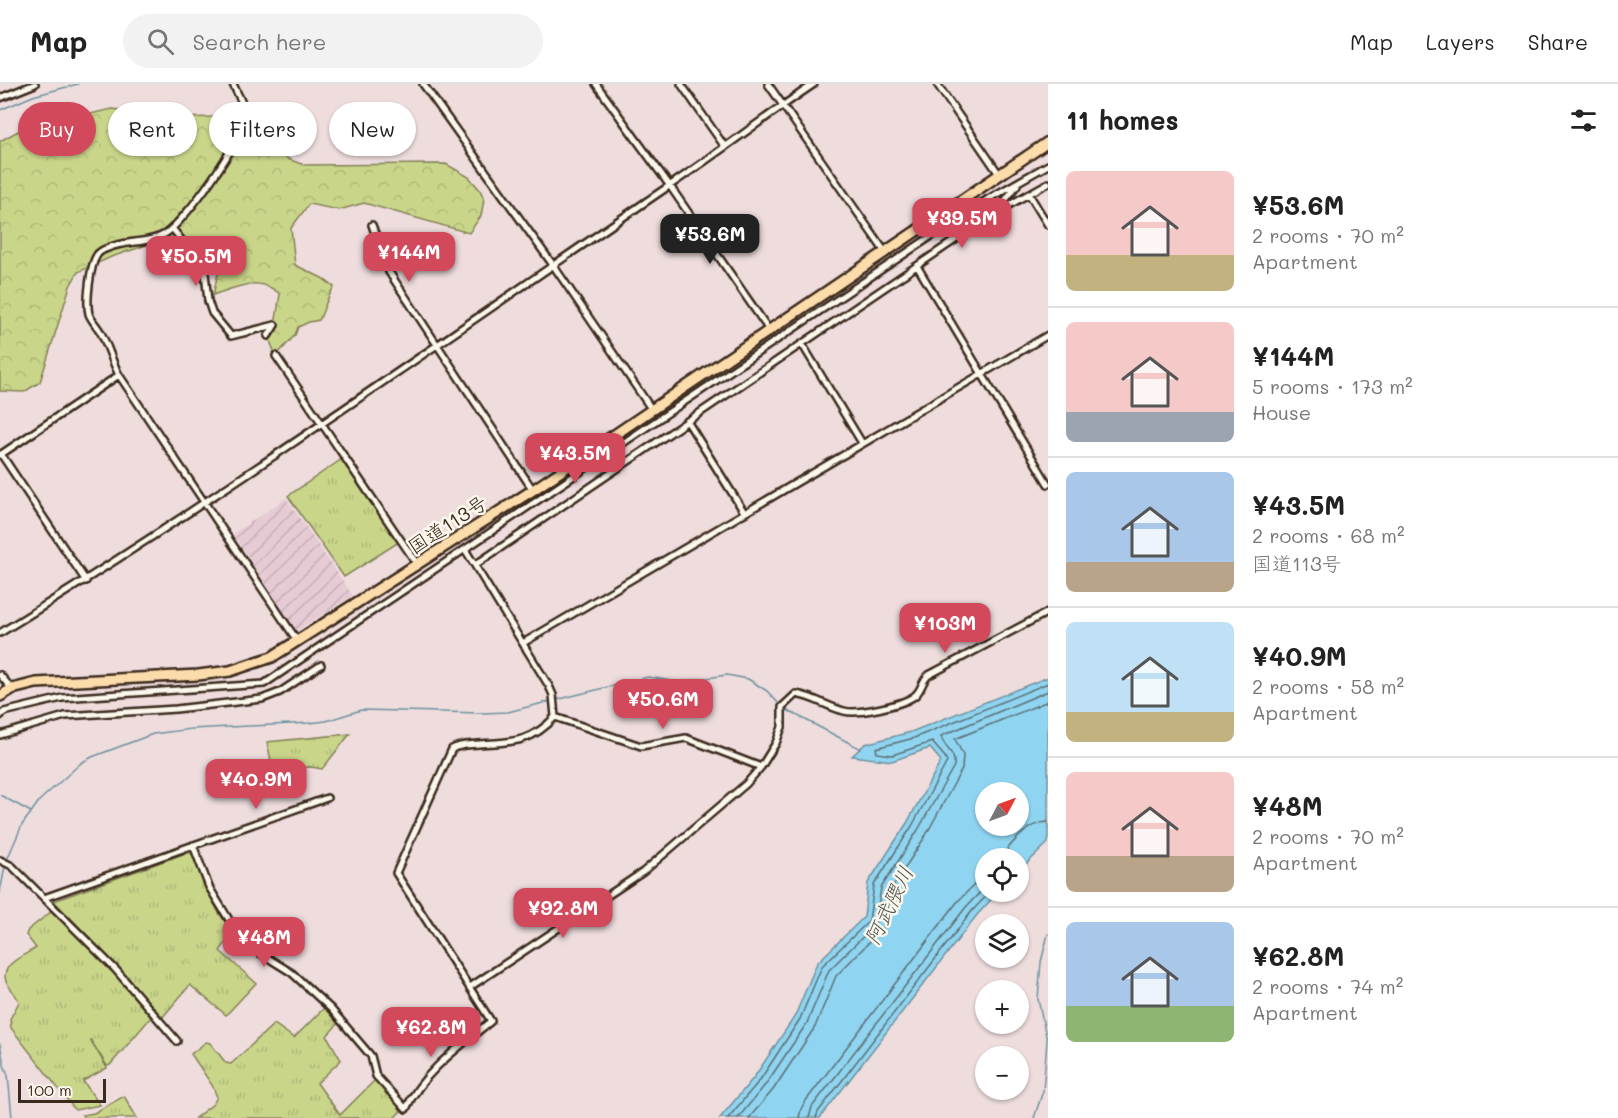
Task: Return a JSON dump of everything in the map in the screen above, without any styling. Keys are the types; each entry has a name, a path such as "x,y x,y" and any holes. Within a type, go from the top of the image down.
{"highway":[{"name":"国道113号","path":"0,696 36,683 198,675 230,671 272,657 418,566 533,490 1048,142"}],"street":[{"path":"0,98 35,84"},
{"path":"233,84 243,105 244,119 239,134 188,212 165,234 153,239 125,242 106,248 97,255 91,276 89,315 102,334 119,375 298,642"},
{"path":"423,84 553,265 652,410"},
{"path":"596,84 670,186 769,331"},
{"path":"681,84 725,147"},
{"path":"768,84 885,252"},
{"path":"0,633 86,581 205,502 670,186 814,84"},
{"path":"937,84 999,174"},
{"path":"0,716 4,712 63,698 264,684 466,551 933,235 988,199 1048,165"},
{"path":"995,213 1020,182"},
{"path":"475,565 995,213 1048,183"},
{"path":"1029,194 1048,225"},
{"path":"372,225 389,272 533,490"},
{"path":"172,228 201,265 205,273 208,301 216,319 226,327 231,336 275,325 268,336"},
{"path":"917,266 1048,484"},
{"path":"523,643 1048,335"},
{"path":"802,344 862,443"},
{"path":"276,356 418,566"},
{"path":"86,581 0,455 119,375"},
{"path":"687,422 744,512"},
{"path":"466,551 549,686 553,695 555,717"},
{"path":"470,987 643,872 746,784 761,767 776,742 782,727 782,707 796,694 810,696 852,713 865,712 911,699 921,688 924,678 1048,612"},
{"path":"0,735 65,717 176,709 262,699 280,692 321,665"},
{"path":"0,675 12,690"},
{"path":"555,717 641,746 686,738 761,767"},
{"path":"193,845 209,887 231,923 261,953 292,973 331,1009 371,1056 376,1076 406,1109 413,1093 432,1073 491,1022 396,873 452,748 464,744 510,742 529,738 537,734 555,717"},
{"path":"44,898 327,798"},
{"path":"0,860 12,866 116,970 177,1041"}],"shaded area":[{"path":"286,498 353,596 296,631 233,534"}],"green space":[{"path":"108,110 108,156 197,156 197,118 209,117 209,156 285,156 304,165 446,164 469,177 480,190 484,199 481,216 469,233 364,203 339,210 309,204 291,228 295,265 322,278 334,287 319,320 298,327 295,335 276,356 268,336 275,325 280,294 272,288 247,284 213,295 221,260 147,245 111,257 78,272 70,286 40,382 24,392 0,391 0,141 18,131 18,156 96,156 96,113"},
{"path":"342,459 399,542 344,577 288,496"},
{"path":"350,734 322,769 311,767 273,770 267,742"},
{"path":"186,853 194,853 197,857 215,907 234,931 220,951 256,983 226,1015 190,985 161,1019 90,938 54,901"},
{"path":"52,911 56,911 153,1015 110,1065 107,1066 90,1039 107,1068 83,1081 100,1105 75,1110 11,1028 10,1019 19,1002 6,981 5,975 10,965 36,948 26,935 28,930"},
{"path":"325,1007 340,1021 327,1036 341,1060 317,1083 340,1115 375,1080 401,1104 403,1109 394,1118 195,1118 213,1104 217,1097 212,1085 191,1054 206,1042 210,1043 226,1063 231,1064 274,1024 294,1038"},
{"path":"124,1096 137,1118 85,1118 82,1115 94,1113"}],"water":[{"name":"阿武隈川","path":"1048,677 1048,843 1029,861 1029,848 975,848 975,902 989,902 978,914 975,914 975,918 820,1118 720,1118 755,1076 795,1016 817,963 864,917 868,883 907,823 941,761 930,748 892,761 852,756 865,744 911,732"}],"waterway":[{"path":"0,110 33,96 78,84"},
{"path":"556,700 648,677 679,682 727,675 748,679 767,691 780,705"},
{"path":"6,862 22,825 40,800 81,763 153,734 191,729 310,723 326,721 361,710 508,712 551,701"},
{"path":"783,708 861,749"},
{"path":"0,795 31,812"},
{"path":"0,893 5,866"},
{"path":"1034,1118 1043,1091 1047,1041 1038,999 1041,962 1048,934"},
{"path":"0,1044 8,1075 12,1118"}]}
